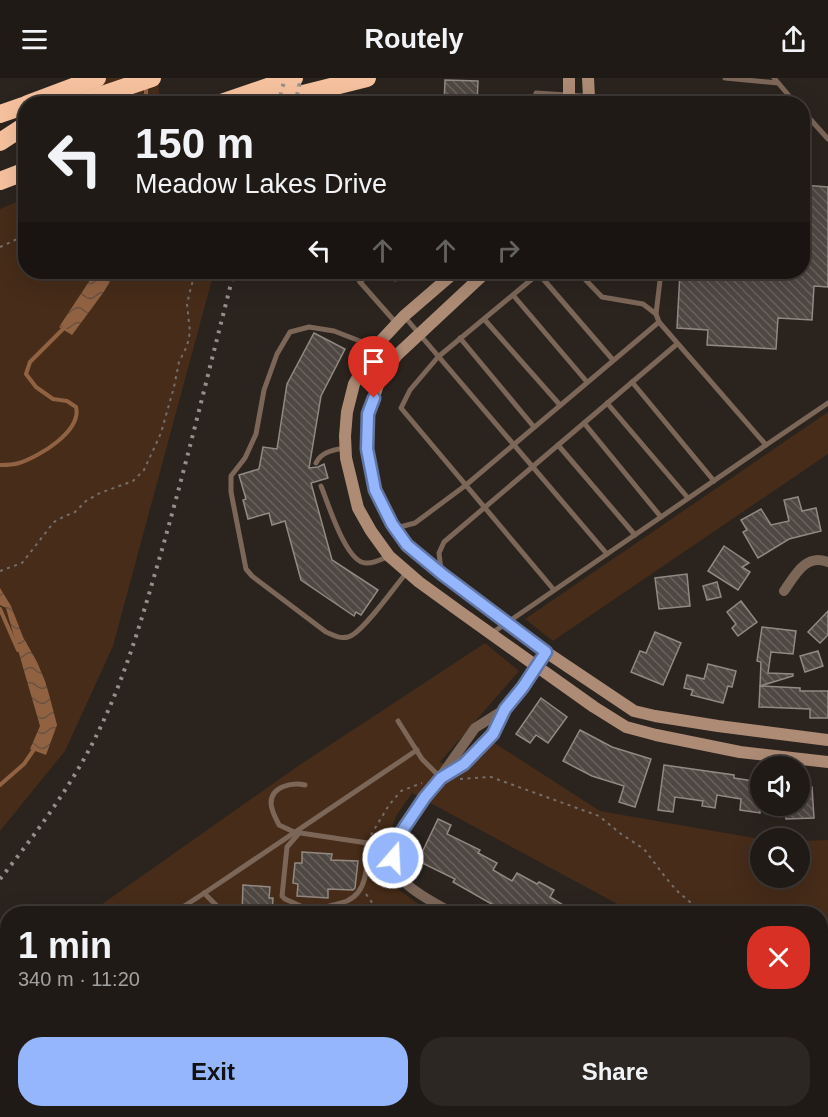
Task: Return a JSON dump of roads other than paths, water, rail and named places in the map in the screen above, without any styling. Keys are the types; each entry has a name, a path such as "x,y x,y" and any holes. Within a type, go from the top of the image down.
{"highway":[{"path":"61,96 152,78"},
{"path":"241,96 294,78"},
{"path":"295,96 367,78"},
{"path":"1,113 18,107"},
{"path":"0,132 18,126"},
{"path":"0,142 18,130"},
{"path":"0,181 18,174"}],"street":[{"path":"568,96 569,78"},
{"path":"588,78 588,96"},
{"path":"447,279 376,346 354,384 347,412 346,447 358,508 389,556 419,582 594,707 626,727 740,752 828,762"},
{"path":"478,279 397,355 379,382 368,414 367,449 375,490 382,506 407,545 546,652 634,711 718,726 828,740"},
{"path":"784,591 802,566 813,559 828,561"},
{"path":"441,778 464,764 493,734 505,709 546,652"},
{"path":"441,906 402,880 393,858 394,847 425,797 441,778 475,728 505,709"}],"lane":[{"path":"724,78 776,80 789,96"},
{"path":"536,96 536,93 550,96"},
{"path":"810,119 828,139"},
{"path":"359,279 401,320 419,334 607,554"},
{"path":"360,282 363,279"},
{"path":"532,279 438,357 410,390 401,408 554,590"},
{"path":"543,279 613,360"},
{"path":"585,279 602,297 643,304 656,314"},
{"path":"660,279 656,314 658,322 766,445"},
{"path":"513,295 587,382"},
{"path":"484,319 560,405"},
{"path":"395,528 415,523 466,485 658,322"},
{"path":"397,355 334,331 309,327 290,332 277,354 264,390 255,434 245,458 231,476 231,492 246,569 326,632 339,638 351,637 362,627 407,572"},
{"path":"460,338 534,427"},
{"path":"442,574 439,553 444,543 677,344"},
{"path":"632,382 714,481"},
{"path":"607,403 688,498"},
{"path":"491,633 828,403"},
{"path":"584,423 661,517"},
{"path":"558,445 635,535"},
{"path":"316,463 327,452 346,447"},
{"path":"321,486 340,535 352,556 358,562 367,564 389,556"},
{"path":"398,721 422,759 441,778"},
{"path":"184,906 417,750"},
{"path":"305,785 298,783 280,788 273,795 272,809 279,825 297,832 394,847"},
{"path":"297,832 287,847 282,896 298,906"},
{"path":"329,906 357,896 367,867 367,843"},
{"path":"204,893 217,906"}],"water":[{"path":"112,279 72,335 59,327 90,280"},
{"path":"0,588 37,662 50,698 57,725 46,755 30,749 40,726 6,608 0,605"}],"waterway":[{"path":"146,85 146,96"},
{"path":"0,465 17,464 37,455 57,442 72,425 76,416 76,407 67,401 53,399 36,387 26,374 30,362 65,327"},
{"path":"0,609 18,650"},
{"path":"0,785 24,764 35,748"}],"railway":[{"path":"280,96 285,78"},
{"path":"297,96 301,78"},
{"path":"0,879 68,785 92,745 120,682 142,618 171,518 232,279"}]}
